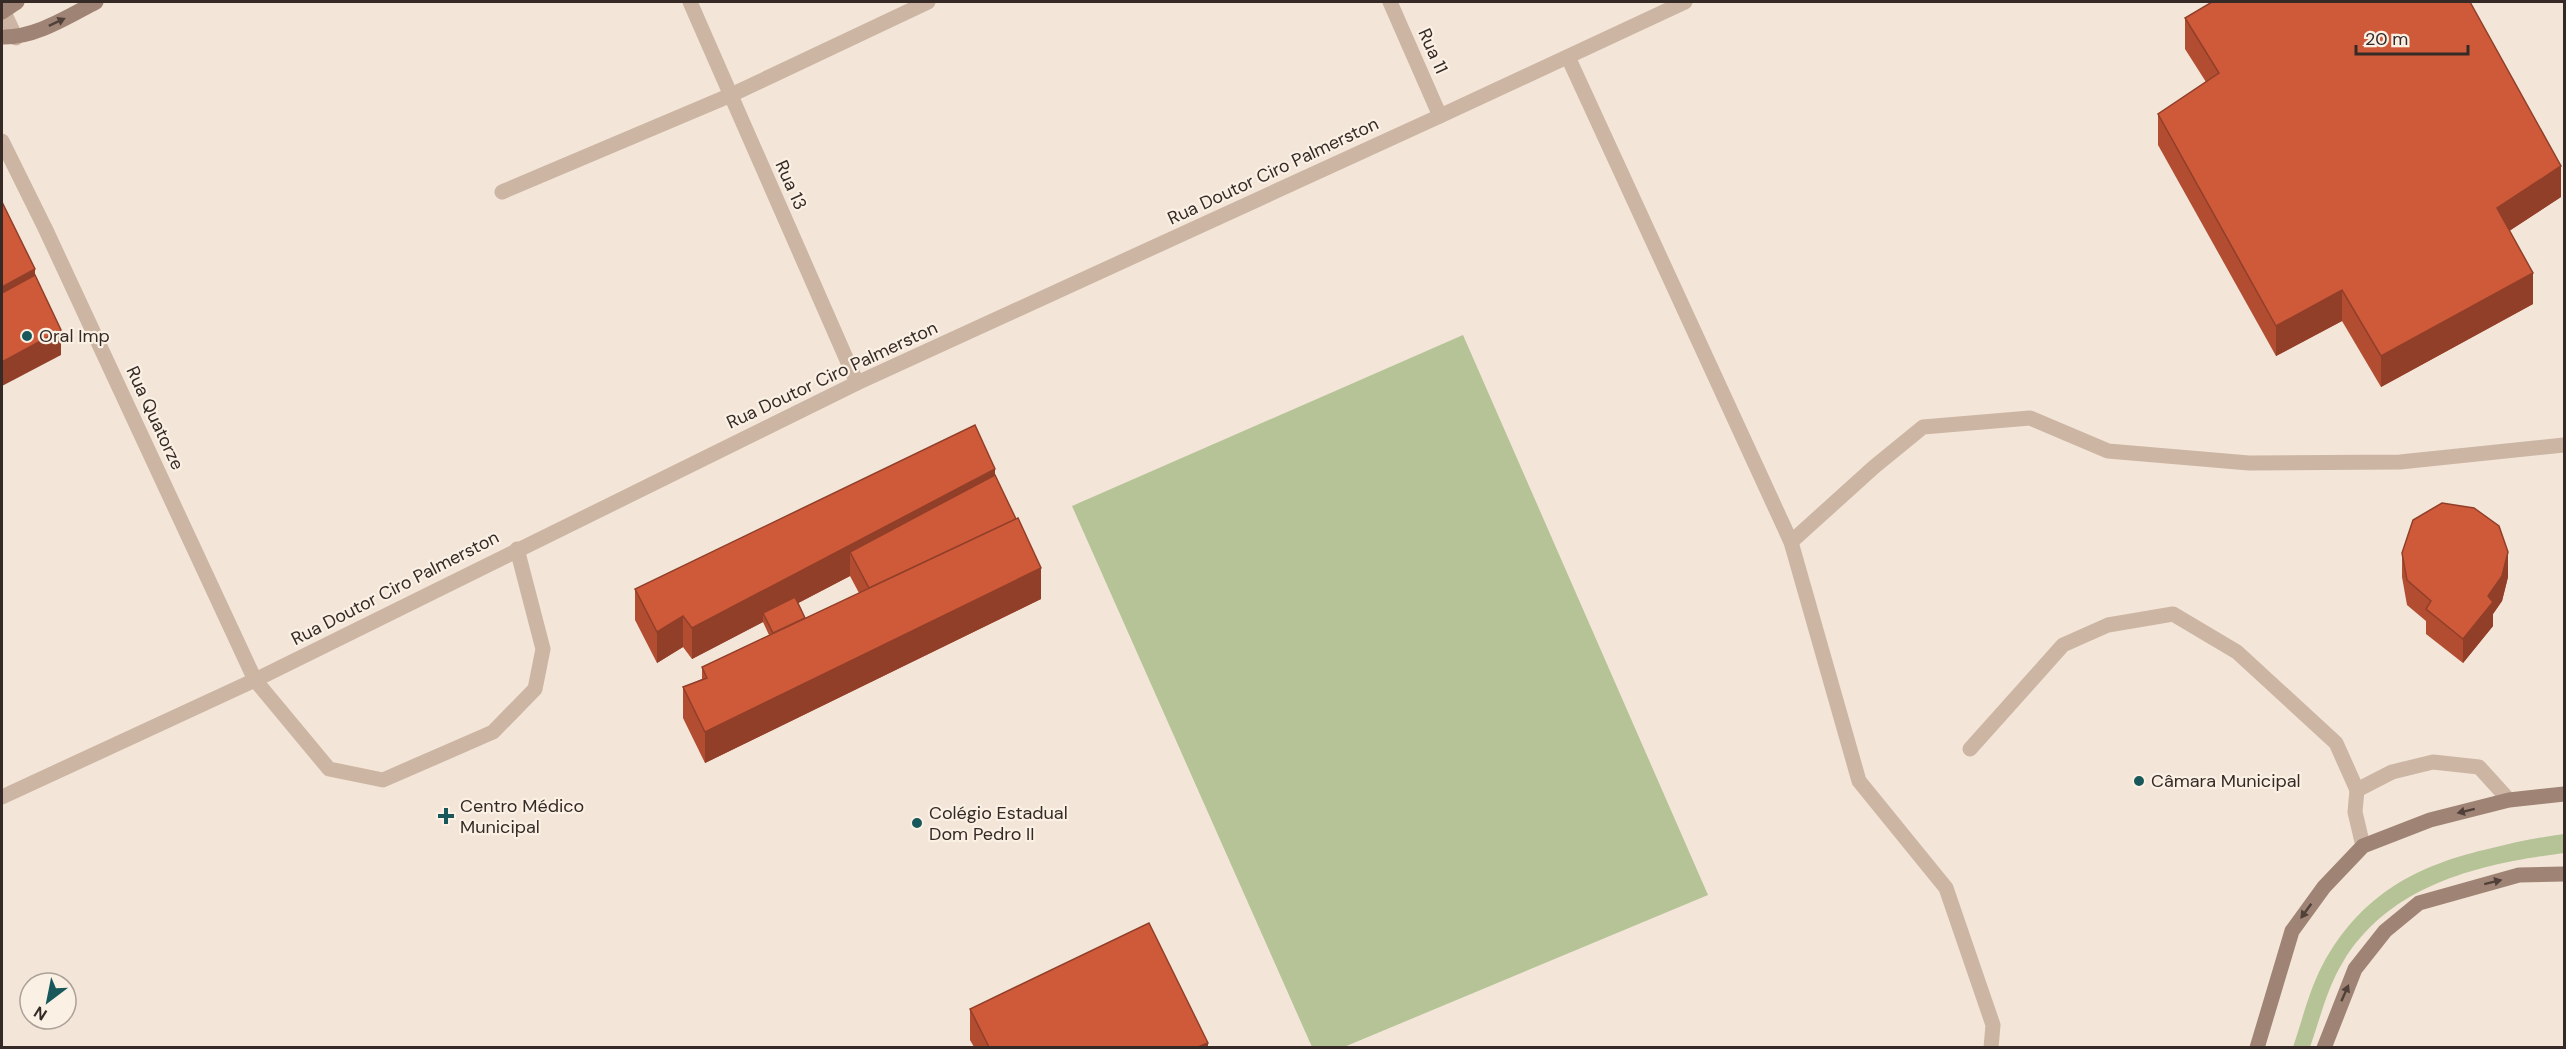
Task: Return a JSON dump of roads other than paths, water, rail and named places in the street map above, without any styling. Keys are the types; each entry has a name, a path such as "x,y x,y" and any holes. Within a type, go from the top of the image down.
{"main road":[{"path":"2,10 17,2"},
{"path":"9,37 55,24 96,2"},
{"path":"2257,1047 2292,931 2324,887 2363,846 2430,820 2509,800 2565,794"},
{"path":"2324,1047 2355,969 2385,931 2419,903 2518,875 2565,874"}],"street":[{"name":"Rua 13","path":"690,2 857,383"},
{"path":"502,192 730,95 928,2"},
{"name":"Rua 11","path":"1390,2 1440,116"},
{"name":"Rua Doutor Ciro Palmerston","path":"2,797 255,680 857,383 1685,2"},
{"path":"2,10 9,37"},
{"path":"1568,57 1791,542 1859,781 1946,888 1993,1025 1991,1047"},
{"name":"Rua Quatorze","path":"2,141 50,239 255,680 329,769 382,780 493,732 535,689 543,649 517,549"},
{"path":"1791,542 1874,467 1923,427 2030,418 2108,451 2250,463 2400,462 2565,445"},
{"path":"1970,748 2063,645 2108,625 2173,614 2236,651 2336,743 2357,790 2355,812 2363,846"},
{"path":"2357,790 2392,772 2433,762 2479,767 2509,800"}],"place":[{"name":"Oral Imp","path":"27,336"},
{"name":"Câmara Municipal","path":"2139,781"},
{"name":"Centro Médico Municipal","path":"446,816"},
{"name":"Colégio Estadual Dom Pedro II","path":"917,823"}]}
